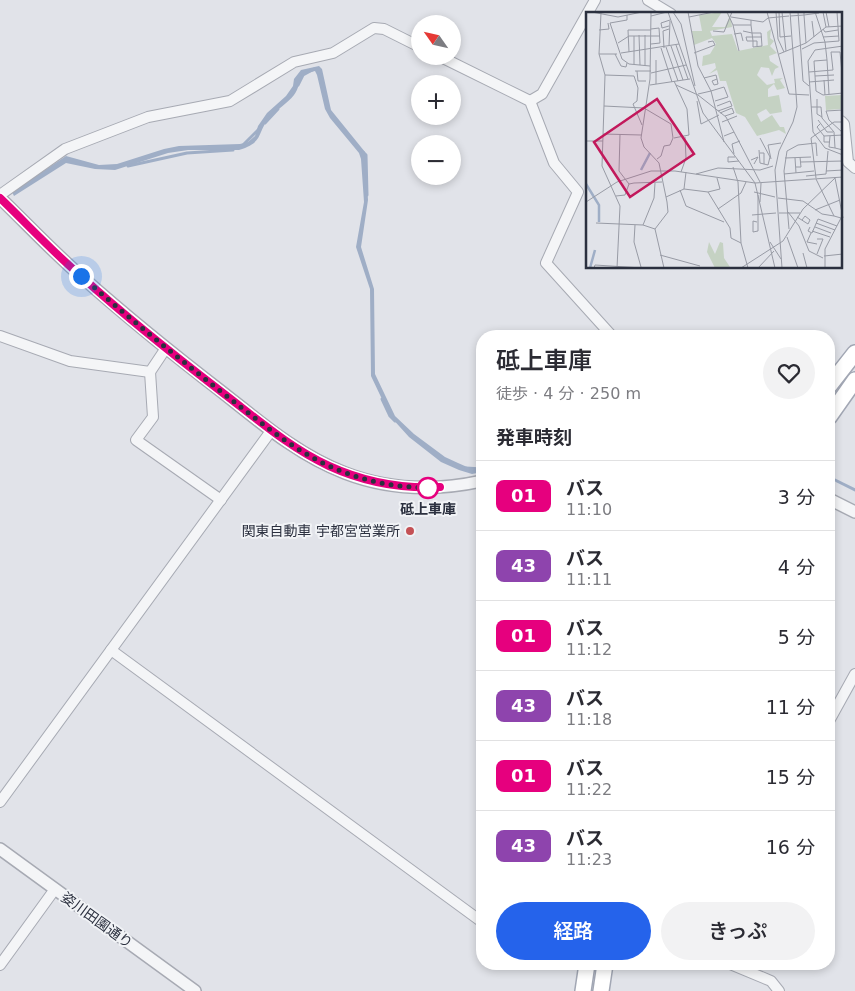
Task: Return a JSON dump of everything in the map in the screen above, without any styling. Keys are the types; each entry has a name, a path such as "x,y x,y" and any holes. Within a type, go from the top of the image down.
{"main road":[{"path":"835,378 855,353"},
{"path":"835,408 855,380"},
{"path":"583,991 586,970"},
{"path":"601,991 604,970"}],"street":[{"path":"588,12 595,0"},
{"path":"648,0 669,12"},
{"path":"530,101 542,94 586,16"},
{"path":"411,42 384,29 374,28 333,53 294,62 230,101 148,117 65,149 0,197 81,276 166,348 271,431 314,459 345,473 393,485 424,488 476,482"},
{"path":"457,65 530,101 554,162 578,192 546,263 607,330"},
{"path":"842,122 844,124 848,162 855,168"},
{"path":"0,336 70,361 150,372"},
{"path":"166,348 150,372 153,417 136,440 221,500"},
{"path":"0,802 271,431"},
{"path":"835,501 855,512"},
{"path":"111,650 476,918"},
{"path":"835,711 855,674"},
{"name":"姿川田園通り","path":"0,848 195,991"},
{"path":"0,965 55,889"},
{"path":"744,970 771,981 779,991"}],"water":[{"path":"319,66 322,69 331,110 365,152 368,200 361,247 374,289 375,374 395,416 414,434 445,457 476,470 476,473 472,474 459,470 441,462 409,437 390,416 371,376 370,289 356,247 364,202 361,159 359,153 330,118 325,109 315,71 304,74 294,95 270,117 257,140 247,147 239,150 188,150 168,153 115,170 95,169 66,163 14,196 12,192 66,156 99,165 117,164 179,146 240,144 248,142 255,136 258,126 267,113 286,96 293,86 294,79 301,70"}],"waterway":[{"path":"298,85 303,75 314,69"},
{"path":"265,123 278,109"},
{"path":"244,144 259,129"},
{"path":"128,166 187,153 233,150"},
{"path":"363,152 366,155 367,195"},
{"path":"382,399 390,416 395,421"},
{"path":"466,468 476,469"},
{"path":"835,480 855,490"}],"bus line":[{"name":"01","path":"0,198 44,242 123,312 271,431 298,449 328,466 364,479 409,487 440,487"}],"place":[{"name":"砥上車庫","path":"428,488"},
{"name":"関東自動車 宇都宮営業所","path":"410,531"}],"route":[{"path":"81,276 182,361 271,431 314,459 364,479 393,485 428,488"}]}
